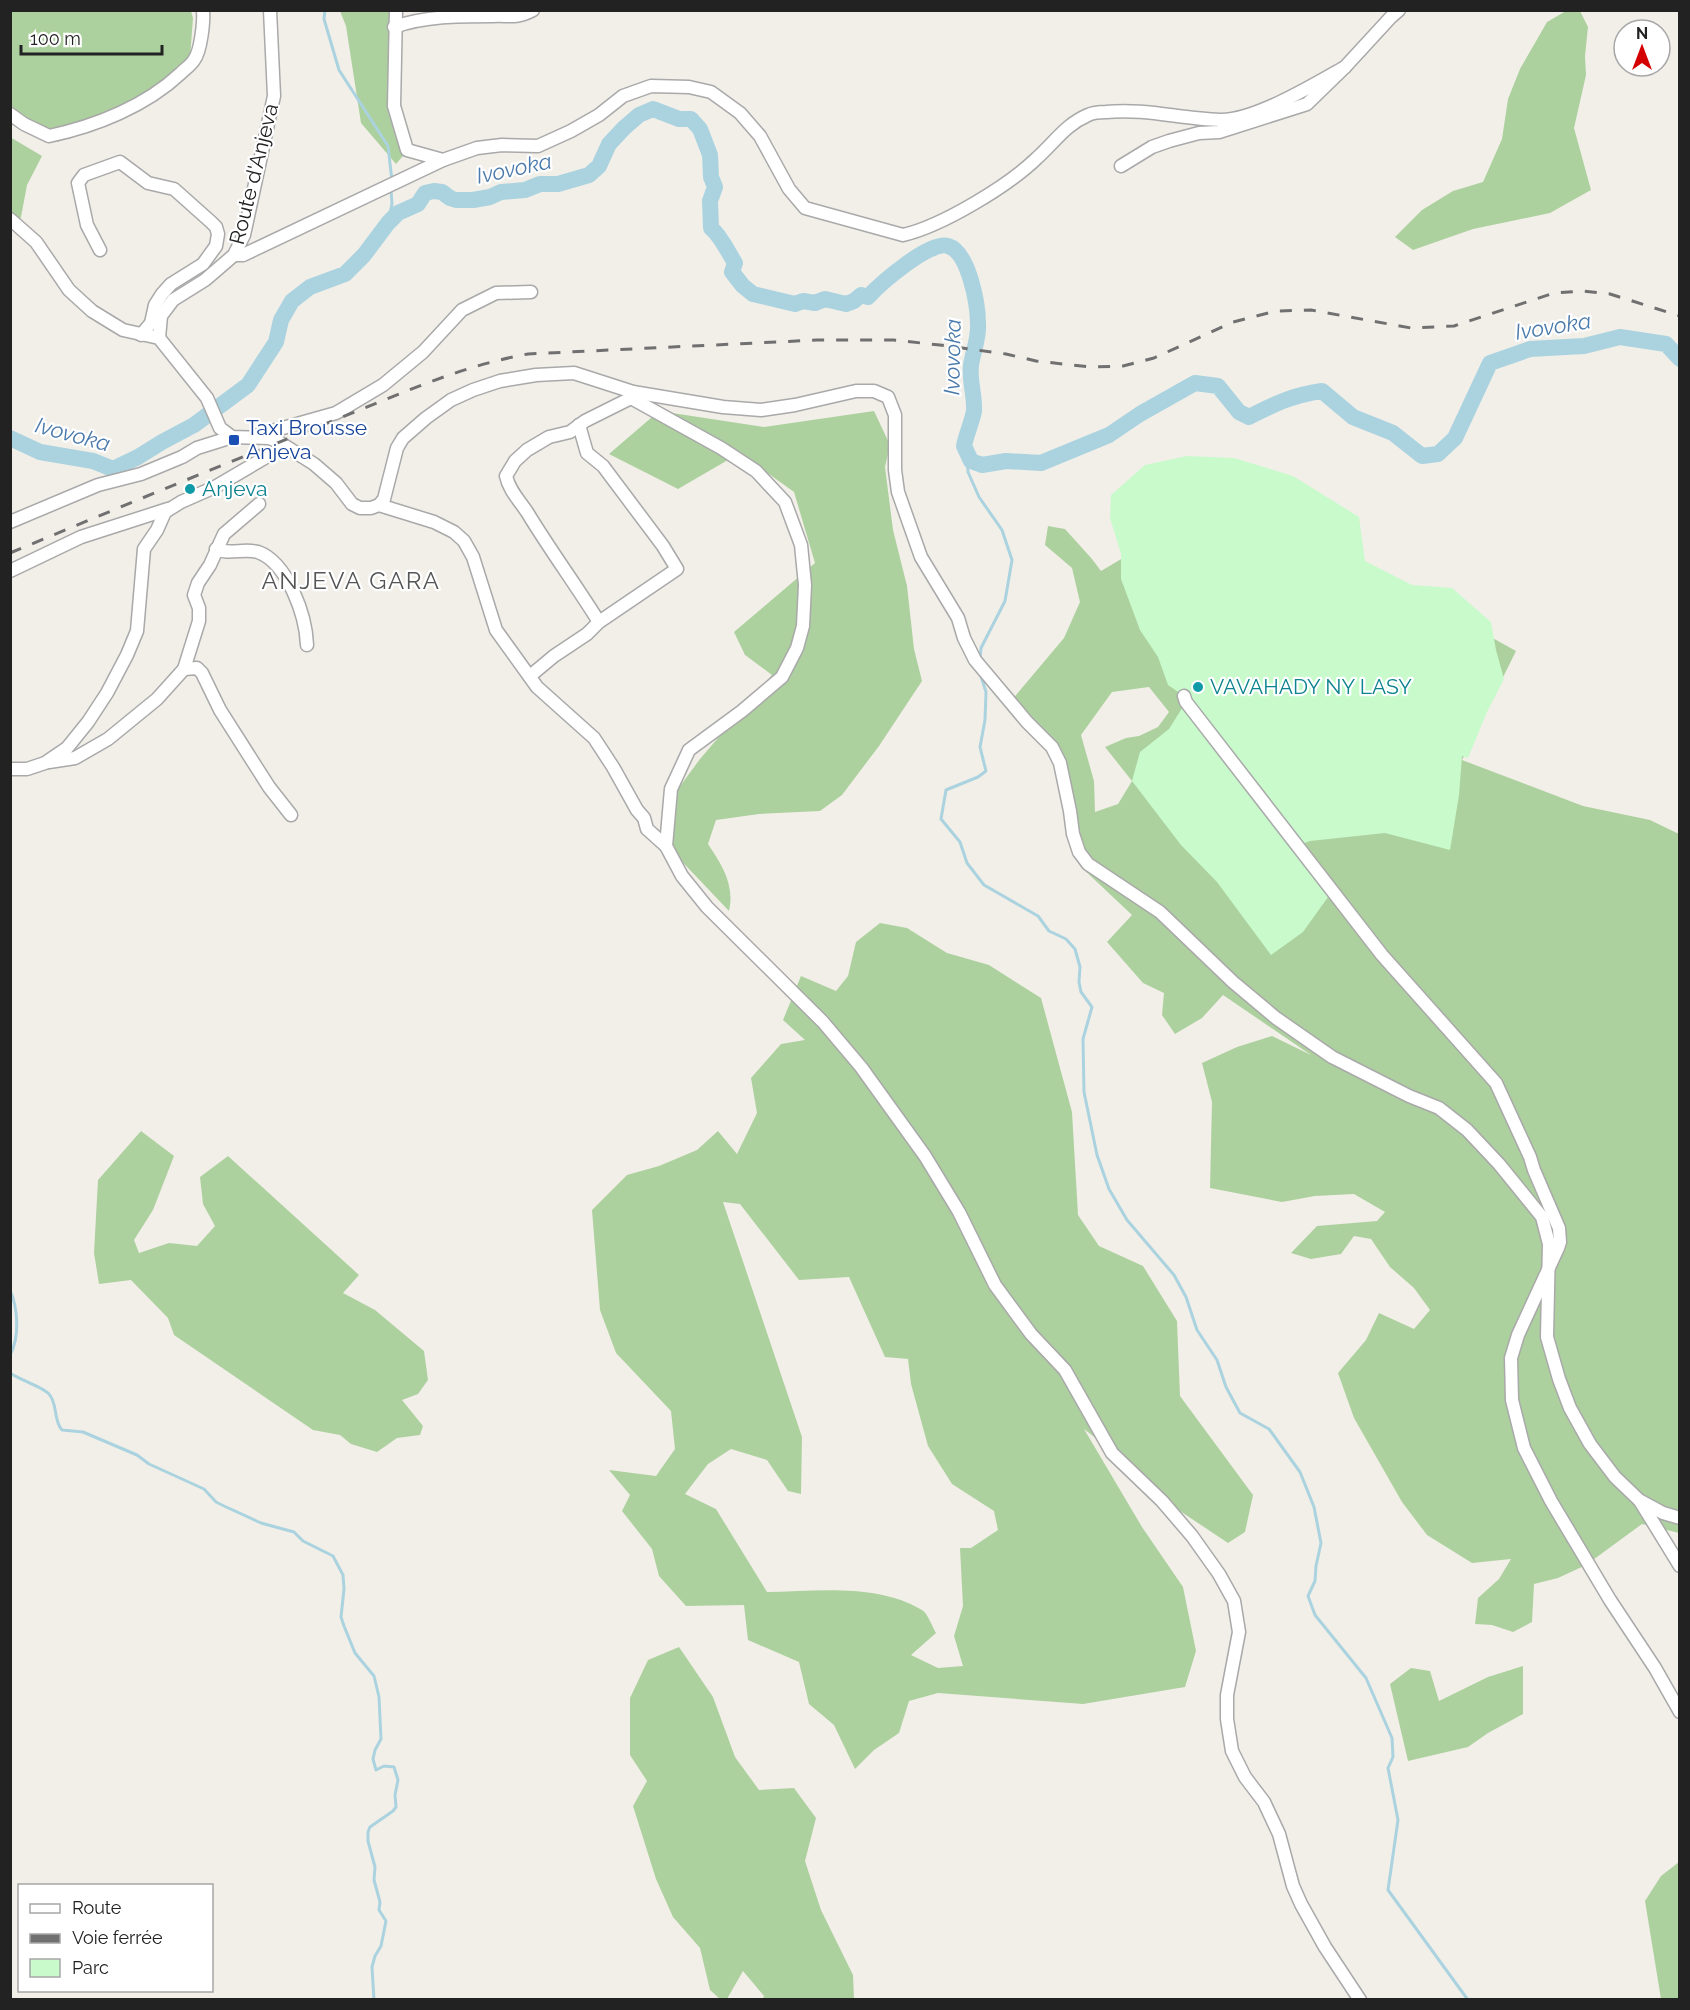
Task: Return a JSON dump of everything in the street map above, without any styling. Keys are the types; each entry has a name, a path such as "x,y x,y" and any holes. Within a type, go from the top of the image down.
{"street":[{"path":"10,114 49,136 103,120 150,98 195,59 204,20 203,10"},
{"name":"Route d'Anjeva","path":"159,338 161,316 173,300 205,280 234,255 244,235 274,96 270,10"},
{"path":"396,10 394,106 406,150 443,160"},
{"path":"394,27 414,20 493,15 521,17 533,10"},
{"path":"1121,166 1152,147 1169,141 1199,133 1218,132 1307,104 1345,68 1399,10"},
{"path":"234,255 243,255 443,160 477,148 502,145 538,146 599,115 623,96 651,86 689,87 711,92 740,113 760,136 789,189 805,208 903,236 919,232 960,212 997,188 1036,159 1063,130 1090,113 1124,110 1222,120 1266,108 1345,68"},
{"path":"100,250 87,225 78,183 84,175 120,162 148,183 174,189 216,227 218,239 210,256 203,264 171,284 155,305 151,323 141,335"},
{"path":"10,219 36,242 69,290 92,311 123,330 159,338 207,398 220,428 232,437"},
{"path":"251,437 336,413 383,385 423,352 462,310 496,293 531,292"},
{"path":"380,505 388,489 397,448 403,438 443,406 473,390 500,381 536,375 574,373 632,395 721,448 756,471 785,502 801,545 805,585 803,626 797,648 782,677 742,711 688,750 671,789 666,846"},
{"path":"599,622 519,500 508,487 506,476 514,461 526,450 549,437 570,432 632,395 761,410 856,392 873,391 888,397 895,415 895,470 898,492 921,557 958,618 964,638 975,660 1027,722 1052,747 1059,763 1073,834 1079,852 1088,864 1160,912 1233,982 1276,1018 1332,1057 1409,1096 1439,1108 1467,1130 1499,1164 1542,1217 1549,1244 1547,1337 1570,1408 1590,1444 1615,1477 1640,1500 1663,1513 1680,1518"},
{"path":"530,676 554,656 587,634 599,622 677,569 663,546 603,466 588,453 579,426"},
{"path":"10,522 98,484 141,474 182,457 197,448 232,437 251,437 269,438 314,464 336,483 352,504 360,508 380,505 434,522 454,531 464,541 473,557 496,630 530,676 558,706 594,738 644,818 647,829 666,846 682,876 707,907 823,1022 861,1067 925,1156 959,1212 995,1285 1031,1334 1065,1370 1112,1453 1162,1501 1192,1536 1219,1574 1234,1601 1239,1632 1227,1695 1227,1719 1232,1751 1245,1777 1264,1802 1279,1834 1293,1886 1301,1904 1325,1947 1360,2000"},
{"path":"10,571 81,537 168,509 215,487 285,446"},
{"path":"10,769 27,770 45,763 75,758 108,739 157,699 184,669 195,638 199,621 199,608 195,595 198,583 210,565 224,534 259,504"},
{"path":"45,763 67,748 88,722 127,656 137,632 144,549 168,509"},
{"path":"216,549 223,552 244,550 256,552 276,563 283,572 297,602 306,629 307,645"},
{"path":"184,669 197,668 202,673 220,710 269,788 291,815"},
{"path":"1184,696 1186,702 1250,786 1279,819 1382,955 1496,1083 1559,1228 1560,1242 1518,1335 1511,1358 1512,1400 1524,1448 1551,1501 1610,1600 1655,1668 1680,1713"},
{"path":"1640,1500 1680,1566"}],"green space":[{"path":"11,11 191,11 193,18 190,58 164,83 58,142 11,108"},
{"path":"340,11 393,11 392,114 403,156 396,164 361,123 346,26"},
{"path":"1566,11 1580,11 1588,27 1586,75 1574,128 1591,190 1550,213 1473,229 1413,250 1395,237 1422,210 1453,191 1483,182 1502,139 1508,99 1520,69 1547,22"},
{"path":"10,137 42,156 27,185 21,217 11,230"},
{"path":"659,411 764,427 874,411 890,445 885,467 893,530 907,586 914,649 922,681 879,746 842,795 820,811 759,814 716,820 708,844 729,884 729,911 671,850 675,793 700,759 772,675 745,655 734,632 815,563 794,492 740,453 678,489 609,454"},
{"path":"1187,456 1234,458 1293,476 1359,517 1365,561 1412,585 1452,588 1491,622 1504,679 1468,758 1462,756 1459,795 1450,850 1385,833 1310,841 1299,845 1324,878 1328,897 1303,932 1271,955 1217,882 1181,845 1132,781 1140,752 1169,729 1186,702 1184,696 1168,685 1158,657 1140,630 1121,579 1121,554 1110,518 1111,495 1145,465"},
{"path":"1048,526 1065,529 1101,571 1133,552 1301,532 1516,651 1462,760 1583,806 1650,820 1679,834 1679,1533 1642,1524 1586,1565 1558,1578 1534,1584 1532,1622 1513,1632 1492,1625 1475,1624 1478,1598 1499,1579 1511,1559 1472,1563 1427,1535 1402,1502 1354,1418 1338,1373 1366,1340 1379,1313 1414,1329 1430,1310 1414,1288 1390,1267 1371,1239 1354,1236 1341,1254 1311,1259 1291,1253 1317,1226 1377,1221 1385,1212 1354,1194 1315,1196 1282,1202 1210,1188 1212,1102 1202,1063 1237,1047 1272,1036 1311,1055 1223,995 1202,1018 1175,1034 1162,1015 1164,993 1143,983 1107,942 1132,915 1080,866 1060,763 1011,701 1064,638 1080,602 1072,568 1045,545","holes":["1149,687 1169,712 1158,727 1105,747 1132,781 1118,804 1095,812 1094,781 1081,735 1112,692"]},
{"path":"880,923 907,928 947,953 989,965 1041,998 1072,1112 1078,1215 1099,1246 1143,1266 1177,1321 1180,1396 1253,1495 1245,1532 1228,1543 1180,1511 1084,1429 1142,1527 1183,1587 1196,1651 1185,1687 1083,1704 938,1693 909,1701 899,1733 874,1750 855,1769 834,1725 809,1704 799,1662 748,1640 744,1605 686,1606 659,1576 652,1549 622,1511 630,1495 609,1470 656,1476 675,1449 671,1411 616,1353 600,1310 592,1210 627,1175 659,1166 697,1150 718,1131 737,1154 757,1113 751,1078 781,1044 805,1040 783,1020 801,976 836,991 848,976 856,942","holes":["723,1202 740,1204 799,1280 849,1277 885,1357 908,1359 911,1384 928,1446 952,1484 994,1511 998,1530 971,1548 960,1548 963,1606 954,1636 963,1666 938,1668 911,1655 936,1633 924,1612 905,1601 867,1592 846,1590 767,1592 716,1509 685,1494 708,1464 731,1449 767,1460 788,1491 801,1494 802,1437"]},
{"path":"141,1131 174,1156 153,1210 134,1240 139,1253 169,1243 197,1246 215,1226 203,1204 200,1177 228,1156 359,1275 343,1293 375,1310 424,1351 428,1380 418,1394 402,1400 423,1426 420,1435 397,1438 377,1452 351,1444 340,1435 313,1430 174,1335 168,1318 131,1280 99,1284 94,1253 98,1180"},
{"path":"679,1647 713,1697 735,1757 759,1790 794,1788 816,1818 805,1861 821,1910 853,1975 854,1999 763,1999 764,1996 743,1971 727,1999 720,1999 710,1990 700,1948 673,1917 656,1879 633,1806 647,1781 630,1755 630,1698 648,1660"},
{"path":"1523,1666 1523,1714 1468,1747 1408,1761 1390,1684 1411,1668 1430,1671 1439,1701 1488,1677"},
{"path":"1679,1862 1679,1999 1661,1999 1645,1901 1661,1876"}],"waterway":[{"path":"325,10 324,19 339,70 388,146 392,181"},
{"name":"Ivovoka","path":"10,438 40,452 93,461 113,469 138,457 194,425 248,385 276,342 281,320 292,301 310,287 345,274 364,255 388,223 398,213 418,204 425,193 442,192 456,200 473,200 501,192 525,190 540,184 558,184 589,175 599,166 609,144 624,128 639,115 653,109 679,119 691,119 700,129 710,155 711,177 715,187 710,201 711,228 735,263 732,272 753,294 795,304 803,301 815,303 825,299 846,304 861,295 868,297 906,264 930,250 940,246 948,246 955,250 962,258 971,280 978,324 971,371 974,411 964,446 971,461 982,465 1006,461 1041,463 1109,435 1140,414 1195,383 1218,386 1239,412 1249,417 1284,401 1322,391 1353,417 1393,433 1422,456 1438,454 1455,438 1490,363 1530,349 1584,346 1620,337 1666,344 1680,359"},
{"path":"388,223 392,204 391,190"},
{"path":"967,454 968,472 979,497 1002,530 1012,560 1005,601 981,648 980,660"},
{"path":"980,673 986,692 985,720 980,747 986,771 978,777 946,790 941,819 960,842 967,863 984,885 1038,916 1049,931 1066,939 1075,949 1080,967 1081,992 1092,1007 1083,1039 1084,1092 1097,1155 1109,1189 1127,1220 1174,1275 1186,1297 1197,1330 1217,1360 1226,1387 1240,1413 1269,1429 1300,1472 1314,1507 1321,1543 1315,1581 1308,1596 1315,1615 1366,1678 1392,1738 1393,1757 1388,1768 1398,1820 1388,1890 1468,2000"},
{"path":"10,1290 17,1322 17,1331 10,1355"},
{"path":"10,1373 49,1394 54,1402 57,1422 62,1430 83,1432 137,1455 149,1464 204,1489 216,1502 261,1523 294,1532 303,1541 333,1556 343,1575 341,1617 355,1653 374,1676 379,1697 381,1739 373,1759 376,1770 384,1766 394,1767 398,1780 395,1795 396,1807 370,1827 368,1832 375,1867 374,1880 380,1902 379,1910 386,1921 381,1946 372,1967 374,2000"}],"railway":[{"path":"10,553 430,382 478,366 528,354 817,340 893,340 1006,354 1036,361 1090,367 1123,366 1154,358 1233,322 1276,311 1311,310 1411,328 1454,326 1554,293 1582,291 1610,294 1680,316"}],"place":[{"name":"Taxi Brousse Anjeva","path":"234,440"},
{"name":"Anjeva","path":"190,489"},
{"name":"VAVAHADY NY LASY","path":"1198,687"}],"district":[{"name":"ANJEVA GARA","path":"351,581"}]}
